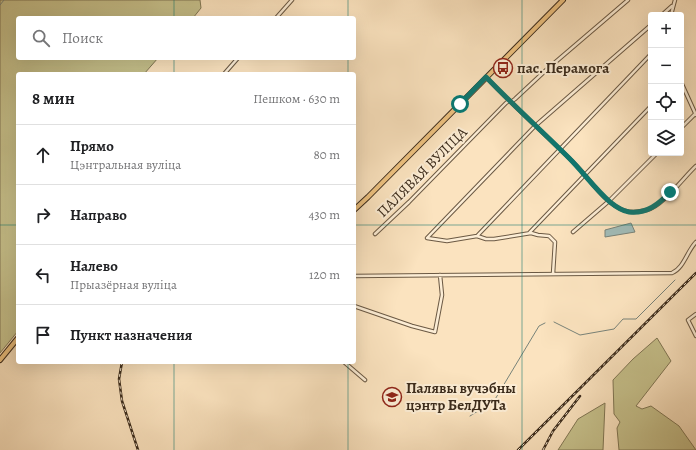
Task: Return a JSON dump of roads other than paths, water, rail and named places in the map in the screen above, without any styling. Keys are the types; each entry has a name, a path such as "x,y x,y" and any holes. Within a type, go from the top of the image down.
{"main road":[{"path":"356,208 563,0"},
{"path":"0,360 16,340"}],"street":[{"path":"278,16 292,0"},
{"name":"ПАЛЯВАЯ ВУЛІЦА","path":"375,234 409,202 490,118 509,101 511,102 515,99 628,0"},
{"path":"672,12 675,0"},
{"path":"665,12 673,5"},
{"path":"553,274 555,242 548,236 528,234 486,239 477,236 447,240 427,238 535,126 648,28"},
{"path":"477,236 648,57"},
{"path":"226,72 236,60"},
{"path":"486,77 577,166 583,175 609,201 623,210 629,212 654,208 696,166"},
{"path":"682,84 696,114 684,125"},
{"path":"528,234 648,109"},
{"path":"573,232 609,201 654,156"},
{"path":"356,276 674,273 696,242"},
{"path":"356,307 412,326 435,332 442,295 440,275"},
{"path":"696,314 688,320 696,336"},
{"path":"346,364 365,380"}],"water":[{"path":"631,223 635,232 605,237 605,230"}],"waterway":[{"path":"0,5 4,0"},
{"path":"554,322 580,335 614,329 623,319 636,319 675,280"},
{"path":"470,416 494,401 539,326 545,323"}],"railway":[{"path":"518,450 696,273"},
{"path":"122,364 119,379 122,401 138,450"},
{"path":"543,450 553,431 580,396"}],"place":[{"name":"пас. Перамога","path":"503,68"},
{"name":"Палявы вучэбны цэнтр БелДУТа","path":"392,397"}]}
